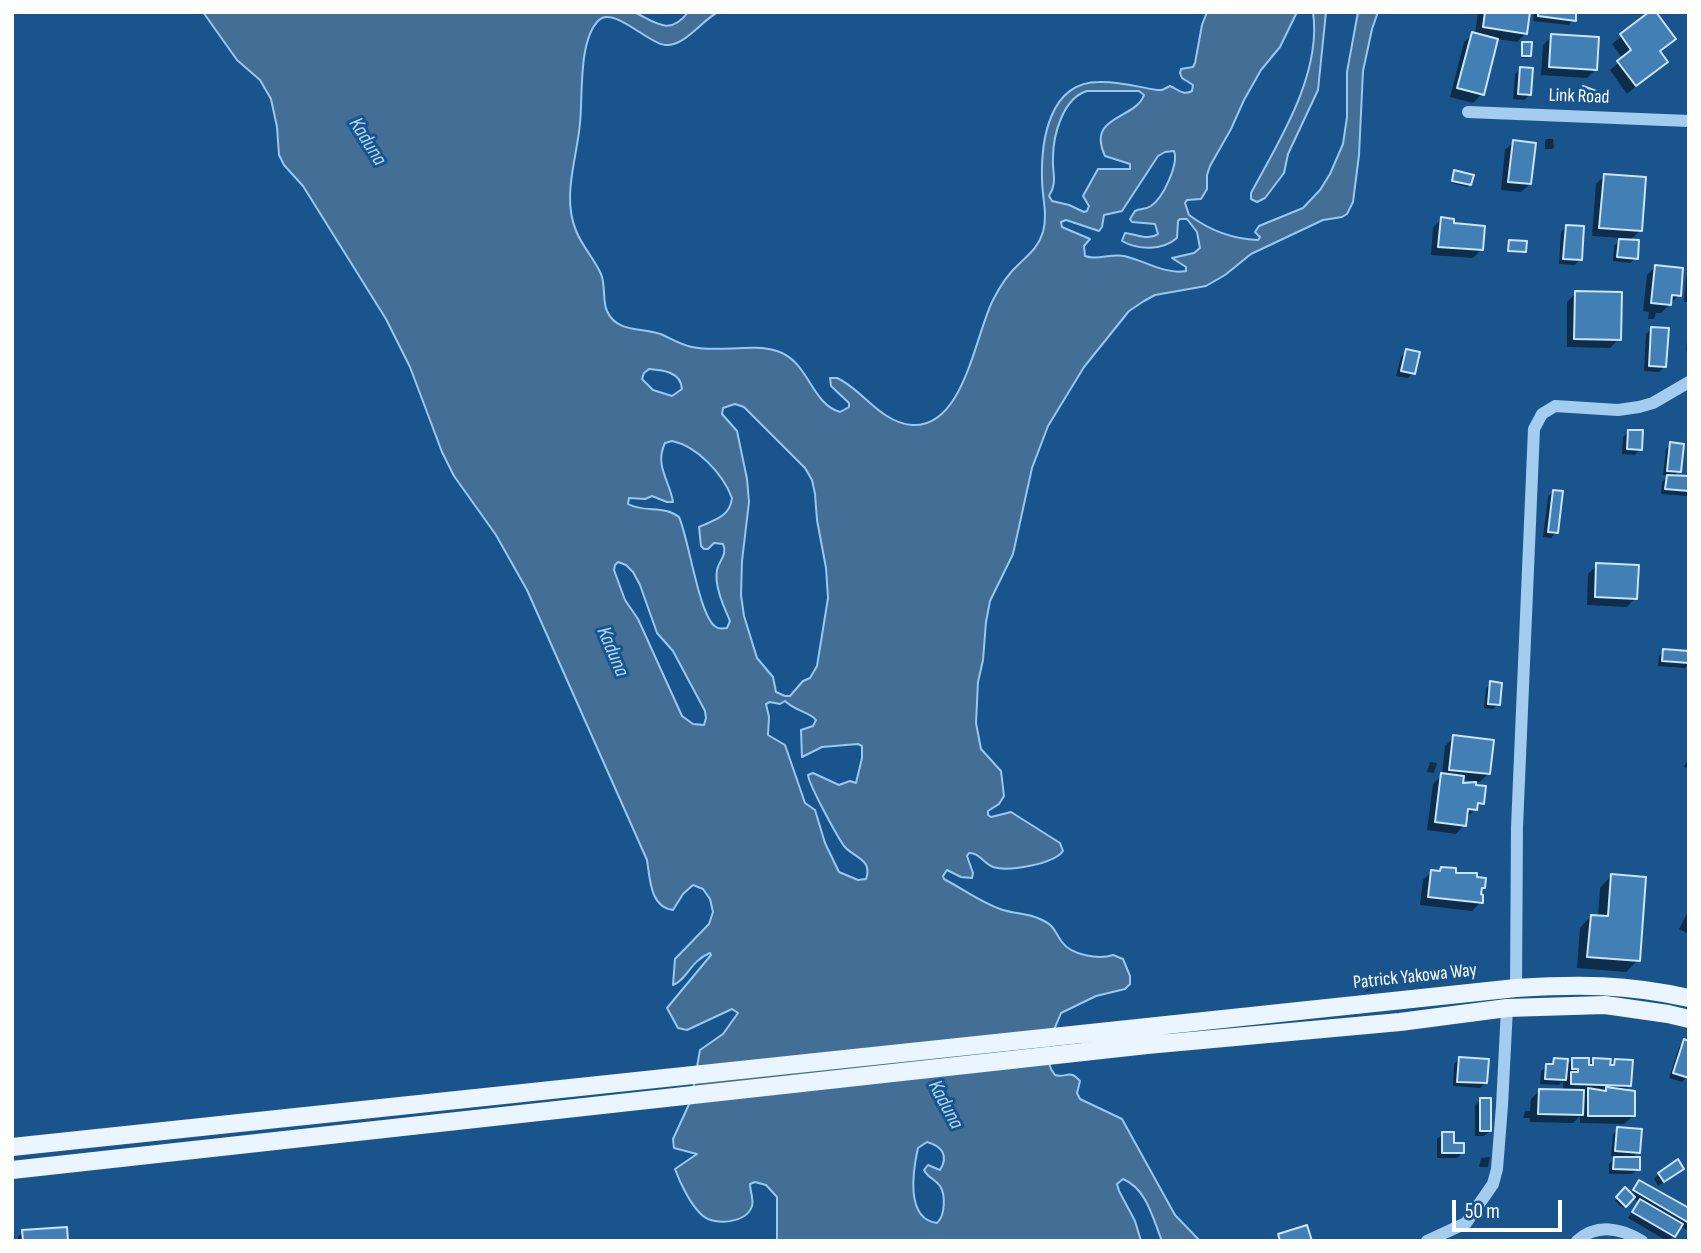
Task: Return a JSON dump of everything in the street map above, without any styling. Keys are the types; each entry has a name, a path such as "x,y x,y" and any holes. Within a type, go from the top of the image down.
{"main road":[{"name":"Patrick Yakowa Way","path":"12,1147 1516,988 1582,984 1645,988 1689,998"},
{"path":"12,1170 1147,1045 1400,1022 1507,1008 1605,1005 1668,1013 1689,1019"}],"street":[{"name":"Link Road","path":"1468,112 1689,121"},
{"path":"1516,988 1517,827 1534,429 1542,414 1555,406 1618,410 1639,407 1653,403 1689,382"},
{"path":"1427,1241 1466,1223 1493,1184 1503,1106 1507,1008"},
{"path":"1577,1241 1594,1230 1614,1228 1642,1241"}],"water":[{"name":"Kaduna","path":"203,12 634,12 669,26 681,20 688,12 718,12 686,38 672,45 658,43 613,18 605,17 599,20 592,29 583,69 580,123 571,178 570,206 577,233 601,274 607,311 611,318 624,327 663,335 692,347 777,351 796,364 830,407 840,412 849,407 849,403 831,386 830,378 837,378 881,412 901,423 912,425 930,422 944,412 956,396 995,295 1041,238 1045,219 1042,164 1046,132 1051,116 1069,92 1082,85 1099,82 1157,90 1170,86 1183,92 1192,91 1193,85 1182,78 1180,73 1181,69 1193,67 1195,63 1207,12 1297,12 1280,47 1261,70 1244,100 1210,166 1207,189 1201,199 1187,200 1185,203 1189,215 1205,225 1230,236 1258,240 1260,237 1255,232 1259,226 1303,208 1320,190 1330,174 1343,144 1347,117 1347,72 1358,12 1378,12 1363,71 1359,155 1353,202 1347,214 1323,220 1251,254 1206,286 1155,295 1129,311 1084,367 1048,426 1032,468 1013,554 990,601 978,682 976,723 981,749 1001,771 1004,796 999,804 988,811 988,815 991,817 1011,812 1060,843 1063,851 1041,863 1009,868 993,867 969,853 967,856 972,878 961,877 947,870 943,876 988,904 1049,924 1062,942 1072,950 1086,955 1113,955 1123,959 1130,976 1130,984 1125,989 1096,996 1061,1013 1049,1044 1048,1060 1055,1075 1070,1074 1080,1081 1077,1093 1080,1099 1122,1119 1175,1215 1200,1241 1162,1241 1144,1197 1123,1179 1117,1184 1119,1191 1135,1221 1141,1241 777,1241 777,1197 766,1185 755,1182 750,1184 752,1206 749,1212 737,1219 722,1222 708,1219 694,1206 675,1169 697,1154 674,1148 673,1139 691,1100 700,1050 723,1034 738,1013 732,1009 687,1030 678,1028 667,1008 711,955 710,953 703,956 673,985 675,959 709,924 713,912 710,899 703,889 693,885 683,894 673,910 665,908 655,898 647,860 527,590 496,535 454,476 442,452 410,367 386,319 303,186 284,165 279,155 271,99 260,80 237,60","holes":["1087,91 1139,91 1144,95 1139,103 1114,119 1102,133 1101,143 1105,156 1130,164 1130,169 1098,169 1083,196 1089,206 1084,212 1052,201 1049,196 1054,182 1053,158 1057,129 1072,101","1174,151 1174,164 1169,180 1156,202 1135,211 1130,219 1132,222 1155,224 1158,234 1146,237 1125,233 1122,241 1142,247 1164,245 1177,238 1178,221 1187,219 1197,232 1200,248 1194,253 1172,258 1186,267 1186,271 1163,269 1124,256 1085,256 1084,246 1090,239 1062,227 1061,222 1066,220 1099,231 1104,215 1122,211 1158,156","649,369 665,371 675,375 682,389 672,396 653,390 642,379","735,404 744,407 805,468 812,480 828,598 817,666 810,678 803,681 790,696 776,692 773,677 757,658 744,616 741,595 749,502 747,479 737,431 722,414 723,408","672,441 700,455 716,471 732,498 725,514 699,527 701,546 704,549 714,543 723,544 724,554 716,576 720,596 730,621 727,628 716,627 704,609 679,517 667,511 628,504 629,498 645,499 652,496 673,502 662,466 665,443","618,562 633,572 657,633 673,651 705,711 704,725 693,724 682,716 638,619 625,600 614,570","785,701 816,720 813,726 801,730 802,757 822,747 862,746 856,783 850,781 839,785 813,773 808,775 844,846 865,863 866,879 858,880 839,872 825,843 815,810 805,803 785,745 768,735 769,717 766,704 780,704","927,1142 943,1152 944,1160 940,1170 928,1165 924,1170 940,1186 943,1195 943,1211 937,1223 927,1220 916,1203 913,1180 918,1148"]},
{"path":"1313,12 1326,12 1318,90 1288,154 1284,173 1265,198 1257,202 1251,199 1251,193 1285,129 1305,83 1314,35"}],"building":[{"path":"1485,12 1530,12 1527,34 1483,27"},
{"path":"1538,12 1576,12 1576,21 1538,16"},
{"path":"1649,12 1656,12 1676,39 1660,51 1668,62 1636,86 1617,61 1631,50 1620,34"},
{"path":"1472,32 1498,39 1484,95 1457,88"},
{"path":"1551,34 1599,37 1597,70 1549,67"},
{"path":"1522,42 1532,42 1531,56 1522,56"},
{"path":"1520,67 1533,68 1531,95 1518,94"},
{"path":"1583,86 1599,92 1596,100 1580,94"},
{"path":"1513,140 1536,143 1531,184 1508,182"},
{"path":"1454,170 1474,175 1471,185 1452,181"},
{"path":"1604,174 1646,177 1642,231 1599,228"},
{"path":"1441,217 1454,219 1454,223 1485,226 1483,250 1438,247"},
{"path":"1566,225 1584,226 1582,260 1563,259"},
{"path":"1619,239 1639,240 1638,259 1617,257"},
{"path":"1509,240 1527,241 1526,252 1508,251"},
{"path":"1655,265 1683,268 1681,296 1672,295 1671,305 1651,303"},
{"path":"1575,291 1622,292 1621,340 1574,339"},
{"path":"1651,327 1669,328 1666,367 1649,366"},
{"path":"1406,349 1420,352 1415,374 1401,371"},
{"path":"1628,430 1643,430 1642,450 1627,449"},
{"path":"1670,442 1684,444 1681,472 1667,471"},
{"path":"1667,475 1689,476 1689,491 1665,489"},
{"path":"1553,490 1563,491 1558,533 1548,532"},
{"path":"1596,563 1639,565 1637,599 1595,597"},
{"path":"1663,649 1689,651 1689,663 1662,661"},
{"path":"1490,681 1502,683 1500,705 1488,704"},
{"path":"1453,735 1494,740 1490,774 1449,770"},
{"path":"1441,773 1464,776 1463,783 1476,782 1476,785 1486,786 1484,804 1478,803 1477,810 1468,809 1466,826 1435,822"},
{"path":"1441,867 1456,868 1456,873 1477,873 1477,877 1486,878 1481,894 1483,903 1428,897 1431,870 1440,871"},
{"path":"1611,874 1646,877 1640,961 1587,957 1591,915 1608,916"},
{"path":"1684,1039 1689,1041 1689,1078 1673,1073"},
{"path":"1459,1057 1489,1059 1487,1083 1457,1082"},
{"path":"1554,1058 1568,1059 1566,1080 1545,1079 1546,1064 1553,1064"},
{"path":"1572,1058 1589,1058 1589,1065 1593,1065 1593,1058 1611,1059 1610,1065 1614,1065 1615,1059 1633,1060 1631,1086 1571,1084 1571,1072 1578,1072 1578,1069 1572,1069"},
{"path":"1606,1087 1635,1091 1635,1116 1588,1116 1588,1088 1606,1091"},
{"path":"1539,1089 1584,1090 1583,1115 1538,1114"},
{"path":"1480,1098 1491,1098 1491,1131 1480,1131"},
{"path":"1617,1127 1642,1129 1640,1153 1615,1151"},
{"path":"1442,1132 1454,1132 1454,1143 1464,1143 1464,1153 1442,1153"},
{"path":"1614,1157 1640,1157 1640,1170 1613,1169"},
{"path":"1678,1159 1684,1169 1664,1182 1658,1173"},
{"path":"1639,1180 1689,1208 1689,1223 1633,1190"},
{"path":"1625,1187 1635,1197 1626,1207 1616,1197"},
{"path":"1640,1199 1683,1224 1675,1237 1632,1212"},
{"path":"1307,1225 1312,1241 1280,1241 1278,1234"},
{"path":"67,1227 68,1241 23,1241 22,1230"}]}
